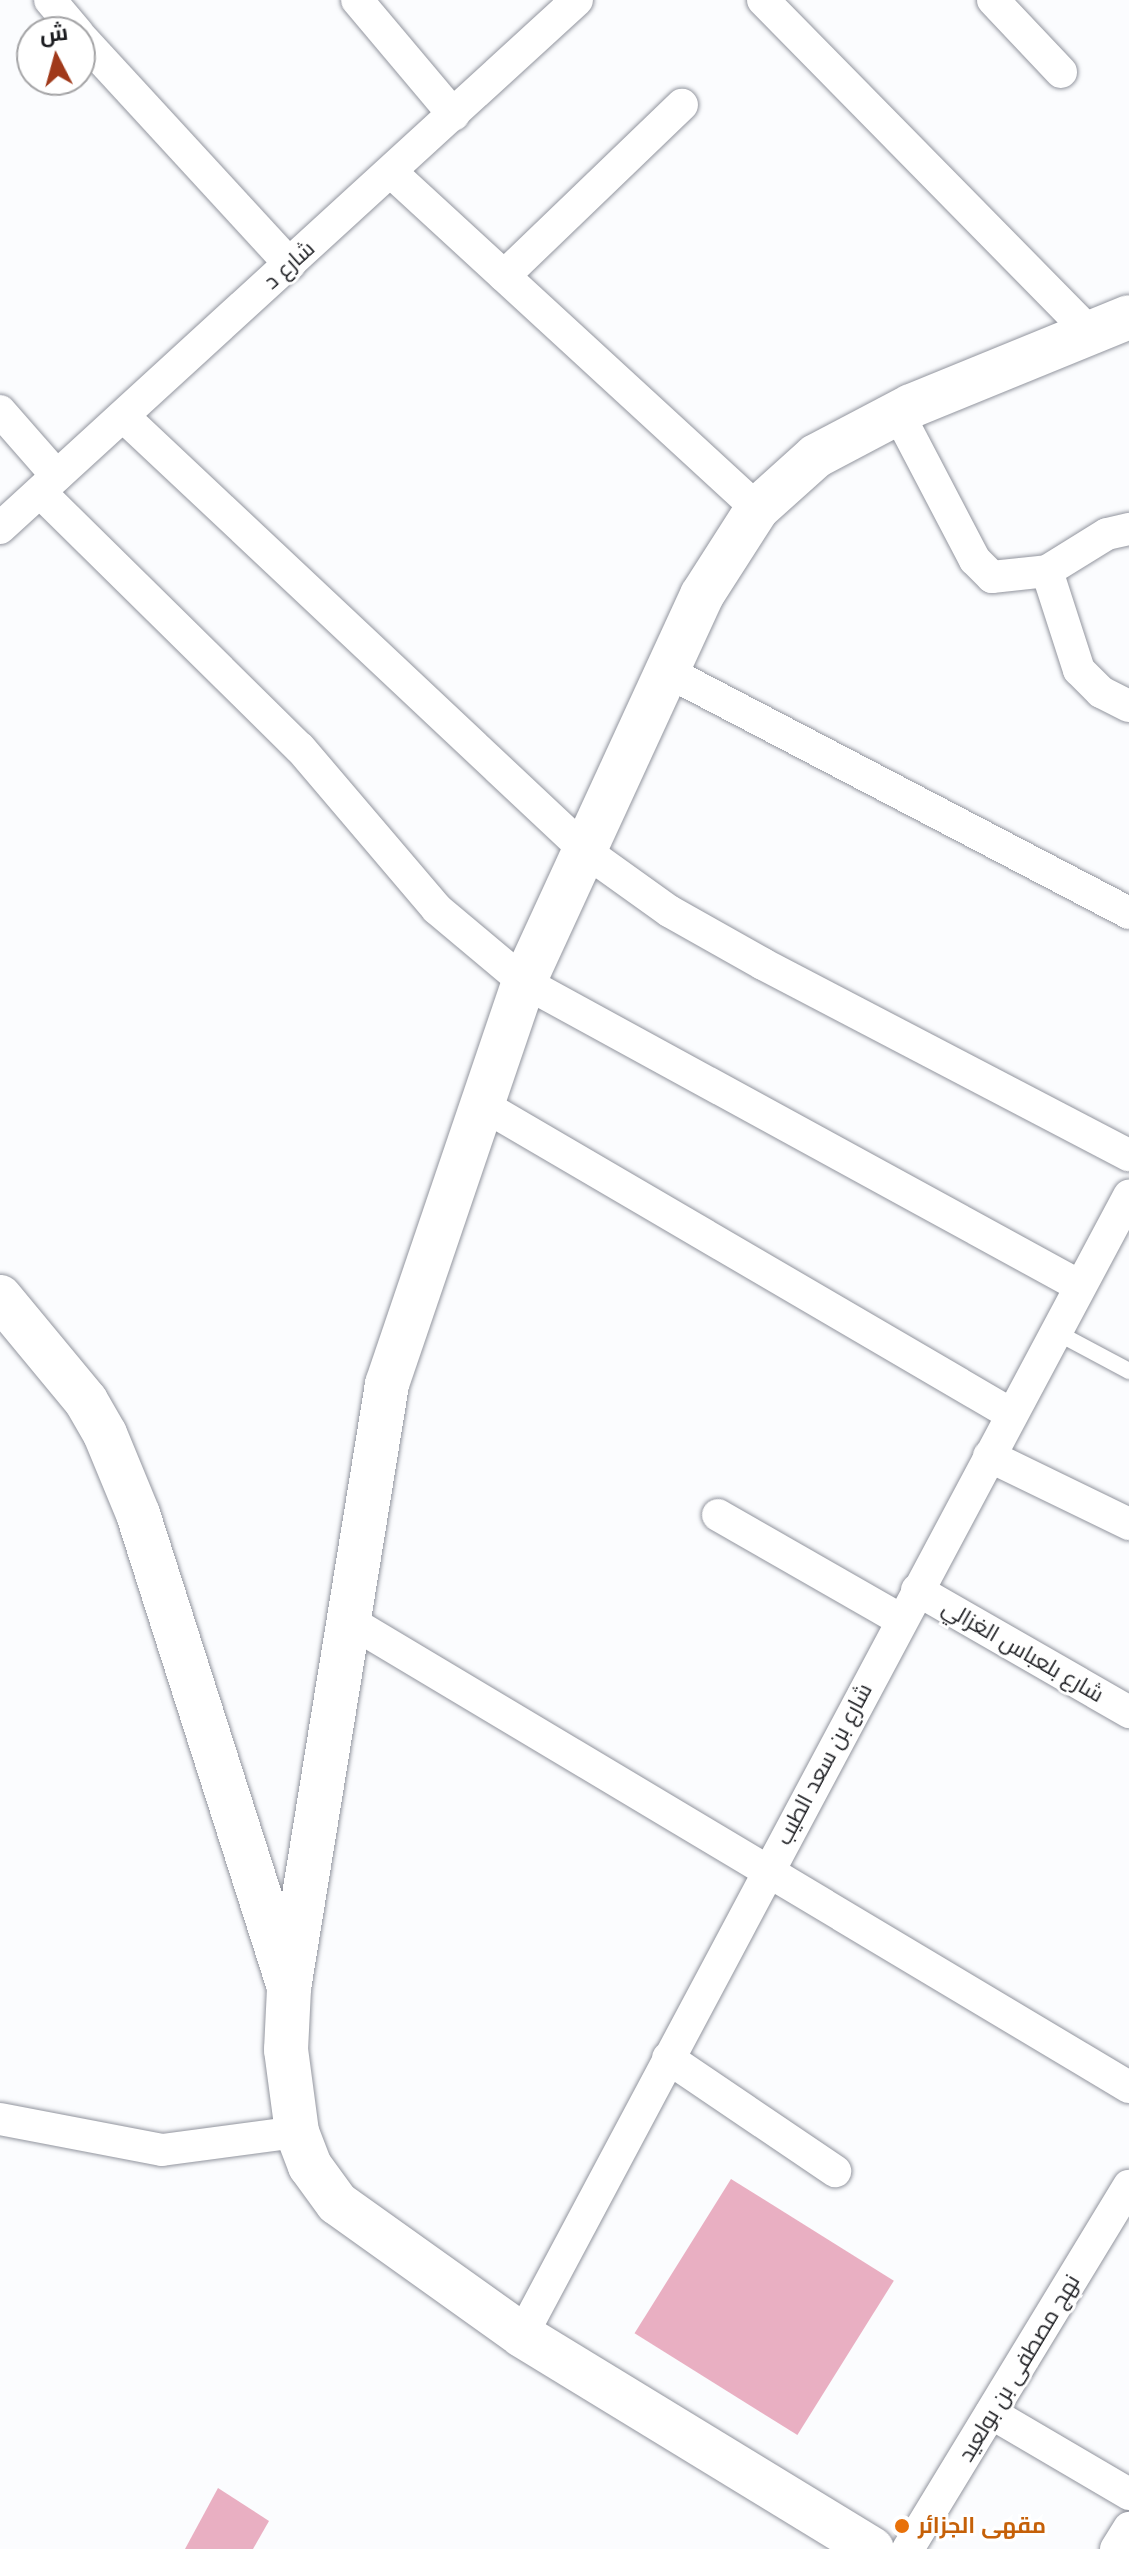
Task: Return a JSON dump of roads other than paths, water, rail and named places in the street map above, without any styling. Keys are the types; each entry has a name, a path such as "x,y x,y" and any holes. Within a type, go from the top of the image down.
{"main road":[{"path":"872,2549 522,2335 337,2203 310,2166 297,2132 286,2050 289,1988 346,1619 387,1384 524,982 588,853 702,595 757,509 816,456 898,413 1110,325"},
{"path":"0,1297 86,1401 105,1434 138,1514 289,1988"}],"street":[{"path":"50,0 63,16"},
{"path":"357,0 454,115"},
{"name":"شارع د","path":"0,528 577,0"},
{"path":"763,0 1110,325"},
{"path":"993,0 1061,72"},
{"path":"96,54 290,264"},
{"path":"504,276 682,105"},
{"path":"391,172 757,509"},
{"path":"0,411 48,484 300,748 437,909 524,982 1080,1286"},
{"path":"898,413 975,560 992,577 1047,571 1107,534 1129,529"},
{"path":"123,416 588,853 669,911 750,957 1129,1155"},
{"path":"1047,571 1079,670 1101,692 1129,706"},
{"path":"670,673 1129,913"},
{"path":"481,1104 1011,1414"},
{"name":"شارع بن سعد الطيب","path":"522,2335 1080,1286 1121,1230 1129,1196"},
{"path":"989,1456 1129,1524"},
{"path":"718,1515 901,1620"},
{"name":"شارع بلعباس الغزالي","path":"917,1590 1129,1712"},
{"path":"346,1619 1129,2087"},
{"path":"668,2058 835,2171"},
{"path":"0,2119 162,2150 297,2132"},
{"name":"نهج مصطفى بن بولعيد","path":"908,2549 1129,2186"},
{"path":"991,2413 1129,2494"},
{"path":"1116,2549 1129,2528"}],"lane":[{"path":"1056,1332 1129,1371"}],"place":[{"name":"مقهى الجزائر","path":"902,2526"}]}
